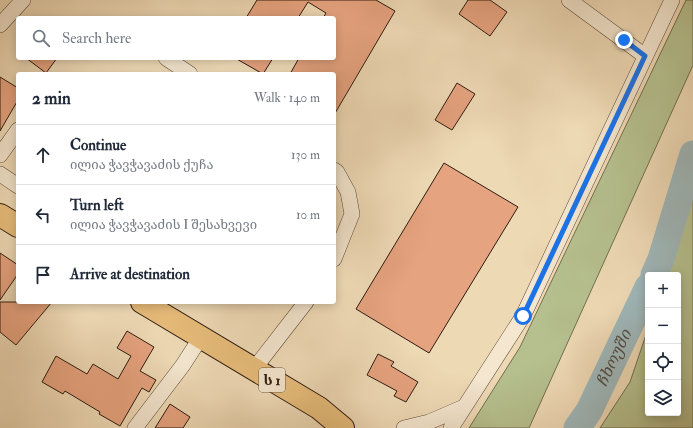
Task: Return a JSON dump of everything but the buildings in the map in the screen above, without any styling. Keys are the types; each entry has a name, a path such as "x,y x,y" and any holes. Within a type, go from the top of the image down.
{"highway":[{"path":"0,215 16,225"},
{"name":"ს 1","path":"145,304 319,408 341,427"}],"street":[{"path":"0,25 23,0"},
{"path":"569,0 645,56"},
{"path":"451,428 523,316 672,0"},
{"path":"169,60 187,72"},
{"path":"0,155 16,133"},
{"path":"336,171 348,192 352,214 336,253"},
{"path":"0,174 16,185"},
{"path":"254,369 304,304"},
{"path":"134,428 183,365 200,337"},
{"path":"404,428 429,422 464,407"}],"green space":[{"path":"686,0 693,0 693,65 529,428 469,428 520,347"},
{"path":"693,198 693,428 600,428 630,382 645,338 645,416 681,416 681,272 667,272"}],"waterway":[{"name":"ჩხოუში","path":"655,272 661,259 693,154"},
{"name":"ჩხოუში","path":"577,428 589,411 645,293"}],"route":[{"path":"523,316 645,56 624,40"}]}
